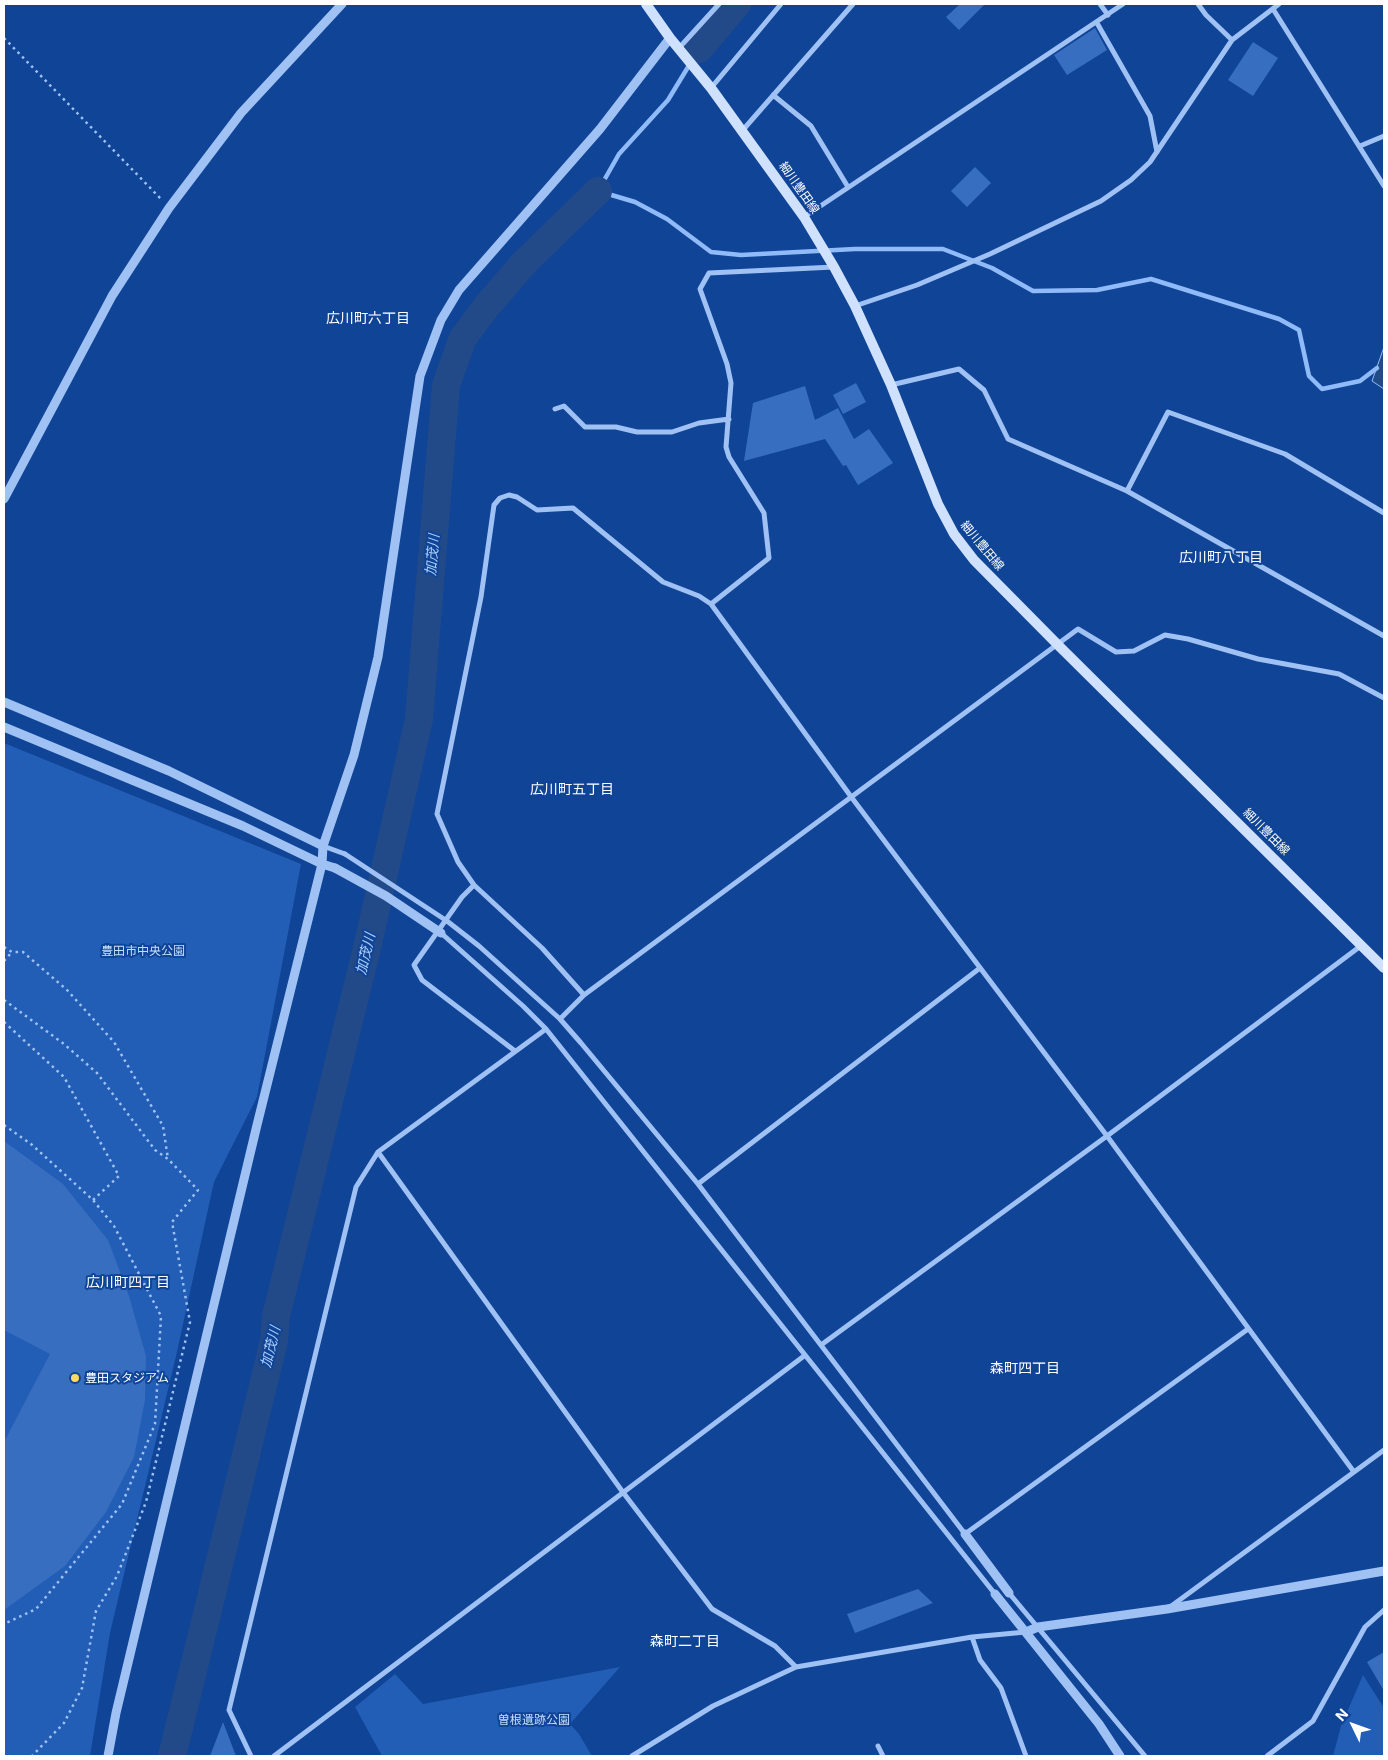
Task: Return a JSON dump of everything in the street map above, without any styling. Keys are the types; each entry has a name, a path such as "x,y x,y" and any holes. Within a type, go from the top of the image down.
{"main road":[{"name":"細川豊田線","path":"646,4 670,38 711,88 804,216 834,267 855,306 891,385 938,504 954,534 974,560 1058,645 1362,944 1384,968"}],"street":[{"path":"4,499 112,296 170,208 241,114 342,4"},
{"path":"680,50 719,4"},
{"path":"711,88 781,4"},
{"path":"742,131 853,4"},
{"path":"1100,4 1108,15"},
{"path":"804,216 1123,4"},
{"path":"1198,4 1206,15 1232,40"},
{"path":"855,306 986,256 1101,201 1131,180 1150,162 1232,40 1279,4"},
{"path":"1273,9 1383,180 1384,186"},
{"path":"1097,22 1150,116 1157,152"},
{"path":"108,1756 116,1713 257,1125 322,864 322,846 354,756 378,657 420,376 440,320 459,290 480,263 600,129 670,38"},
{"path":"773,95 811,126 848,187"},
{"path":"1360,146 1384,136"},
{"path":"711,604 769,558 764,513 729,457 726,447 731,383 727,364 700,289 709,273 834,267"},
{"path":"891,385 959,369 984,390 1008,439 1127,491 1384,636"},
{"path":"555,409 564,406 584,427 616,427 637,432 672,432 700,423 729,419"},
{"path":"1127,491 1168,412 1285,454 1384,513"},
{"path":"584,995 542,948 474,885 458,862 437,814 481,597 494,505 500,498 509,495 518,497 537,510 573,508 664,582 699,596 711,604 852,798 1107,1136 1354,1472"},
{"path":"560,1019 584,995 1078,629 1116,652 1134,651 1164,635 1188,639 1258,659 1339,674 1384,698"},
{"path":"4,702 169,771 322,846 345,854 447,921 479,946 560,1019 698,1184 1009,1592 1145,1756"},
{"path":"4,727 243,826 322,864 335,868 386,896 440,933 546,1029 804,1356 1099,1724 1120,1756"},
{"path":"474,885 462,897 414,965 422,980 515,1051"},
{"path":"821,1345 1107,1136 1362,944"},
{"path":"698,1184 980,968"},
{"path":"251,1756 229,1710 356,1187 378,1152 546,1029"},
{"path":"378,1152 622,1491 712,1609 775,1646 796,1667"},
{"path":"964,1534 1248,1329"},
{"path":"274,1756 622,1491 804,1356"},
{"path":"1167,1609 1384,1450"},
{"path":"632,1756 713,1706 796,1667 972,1637 1026,1632 1038,1627 1167,1609 1384,1571"},
{"path":"1267,1756 1313,1721 1365,1627 1384,1610"},
{"path":"972,1637 980,1660 1001,1688 1026,1756"},
{"path":"878,1746 883,1756"}],"path":[{"path":"4,38 170,208"},
{"path":"4,946 12,952 23,952 67,990 114,1042 163,1126 168,1159"},
{"path":"4,961 12,952"},
{"path":"4,1000 64,1044 97,1073 155,1150 168,1159 198,1190 172,1222 190,1322 146,1502 117,1576 96,1611 82,1688 64,1723 32,1756"},
{"path":"4,1022 64,1077 119,1176 93,1200"},
{"path":"4,1125 32,1144 93,1200 114,1226 161,1316 155,1424 122,1504 36,1609 4,1624"}],"green space":[{"name":"豊田市中央公園","path":"4,743 301,864 257,1097 214,1182 177,1352 110,1633 90,1756 4,1756"},
{"name":"曽根遺跡公園","path":"620,1667 570,1724 579,1734 592,1756 382,1756 355,1707 395,1674 423,1704"},
{"path":"1363,1675 1384,1708 1384,1756 1333,1756 1341,1726"}],"shaded area":[{"path":"1384,347 1384,389 1372,381"}],"building":[{"path":"960,4 985,4 959,30 946,17"},
{"path":"1095,28 1107,50 1067,75 1054,55"},
{"path":"1253,42 1278,58 1253,96 1228,80"},
{"path":"975,167 991,183 967,207 951,191"},
{"path":"856,383 866,402 843,414 833,395"},
{"path":"805,386 815,420 838,408 854,439 869,429 893,463 858,485 846,465 843,466 825,439 744,461 753,403"},
{"name":"豊田スタジアム","path":"4,1141 63,1184 108,1240 129,1296 146,1356 145,1400 134,1457 106,1512 65,1566 4,1610 4,1442 50,1354 4,1330"},
{"path":"918,1589 933,1603 855,1633 847,1614"},
{"path":"1384,1652 1384,1691 1367,1662"},
{"path":"223,1722 236,1756 210,1756"}],"waterway":[{"name":"加茂川","path":"699,49 737,4"},
{"path":"699,49 668,100 619,154 598,191 635,202 667,219 711,252 741,255 855,249 943,249 992,268 1033,291 1097,290 1151,279 1279,319 1299,330 1309,376 1322,389 1360,381 1377,368"},
{"name":"加茂川","path":"172,1756 274,1341 276,1316 367,948 419,719 446,385 463,338 486,307 524,263 598,191"}],"place":[{"name":"豊田スタジアム","path":"75,1378"}],"district":[{"name":"広川町六丁目","path":"368,319"},
{"name":"広川町八丁目","path":"1221,558"},
{"name":"広川町五丁目","path":"572,790"},
{"name":"広川町四丁目","path":"128,1283"},
{"name":"森町四丁目","path":"1025,1369"},
{"name":"森町二丁目","path":"685,1642"}]}
